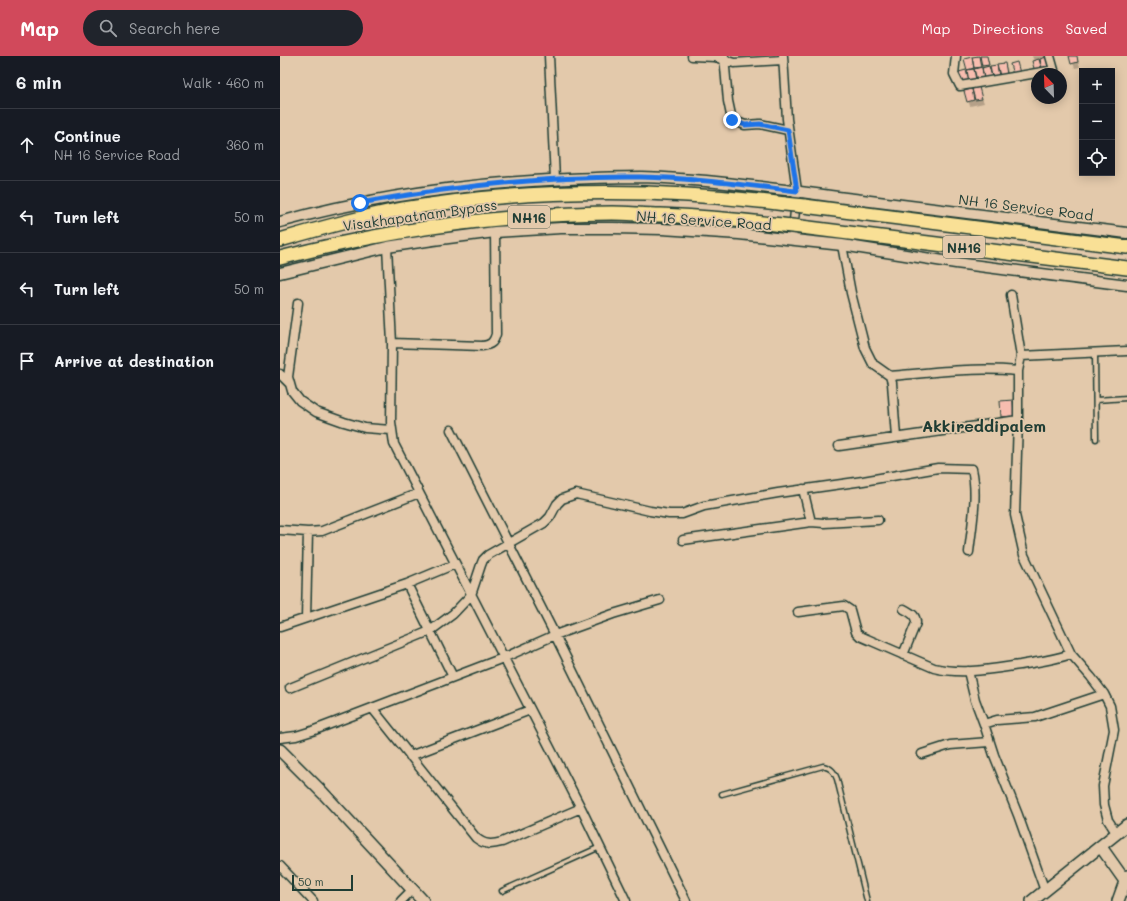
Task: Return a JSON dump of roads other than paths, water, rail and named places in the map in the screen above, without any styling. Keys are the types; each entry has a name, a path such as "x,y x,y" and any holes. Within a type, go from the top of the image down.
{"highway":[{"name":"Visakhapatnam Bypass","path":"280,240 344,222 403,210 480,200 550,194 616,193 678,194 804,206 1127,247"},
{"name":"Visakhapatnam Bypass","path":"280,258 326,246 412,230 473,222 547,216 613,213 689,217 801,227 1127,268"}],"main road":[{"path":"280,750 323,793 423,901"},
{"path":"1032,901 1127,825"},
{"path":"1101,847 1126,879 1118,901"}],"street":[{"path":"549,56 555,180"},
{"path":"692,56 724,58 734,63 783,58 788,130 797,191 792,240"},
{"path":"956,56 954,74 960,86 1054,70 1050,56"},
{"path":"724,58 728,101 732,120 745,125 760,124 788,130"},
{"name":"NH 16 Service Road","path":"280,222 360,203 470,186 555,180 640,177 699,181 797,191 1127,233"},
{"name":"NH 16 Service Road","path":"280,272 387,247 495,232 561,228 662,229 739,234 842,245 956,263 1127,285"},
{"path":"392,343 482,346 489,345 494,341 496,334 495,232"},
{"path":"842,245 851,293 865,348 873,364 890,376 892,383 896,437"},
{"path":"387,247 392,343 391,430 394,444 581,808 626,901"},
{"path":"1011,295 1021,356 1018,371 1015,515 1024,555 1070,654 1091,677 1104,694 1110,706 1114,730 1103,786 1104,805 1108,820 1117,834"},
{"path":"298,303 288,377 292,391 300,401 316,412 365,428 391,430"},
{"path":"1021,356 1127,352"},
{"path":"890,376 959,369 1018,371"},
{"path":"280,374 289,383"},
{"path":"839,446 1018,420"},
{"path":"451,430 555,635 686,901"},
{"path":"290,688 430,631 453,614 471,596 484,560 488,555 544,523 562,499 576,494 669,514 682,514 704,506 938,468 972,469 974,478 974,497 969,552"},
{"path":"803,489 811,522"},
{"path":"280,530 308,532 322,531 419,493"},
{"path":"683,540 811,522 824,523 878,520"},
{"path":"306,618 308,532"},
{"path":"280,628 407,584 455,564"},
{"path":"407,584 453,677"},
{"path":"280,738 296,736 373,709 503,658 555,635 613,614 660,600"},
{"path":"798,612 844,606 848,607 852,615 856,632 860,636 934,668 947,671 968,671 999,668 1056,659 1070,654"},
{"path":"903,655 916,623 914,614 904,609"},
{"path":"968,671 975,700 989,742 1026,836 1045,891"},
{"path":"984,724 997,720 1035,717 1104,694"},
{"path":"373,709 476,838 483,844 491,845 502,842 581,808"},
{"path":"410,756 530,710"},
{"path":"922,754 950,745 989,742"},
{"path":"280,866 313,901"},
{"path":"401,901 413,889"}],"lane":[{"path":"1095,353 1096,439"},
{"path":"1096,400 1127,398"},
{"path":"722,794 823,766 829,767 834,772 839,786 867,901"},
{"path":"502,891 600,848"}],"district":[{"name":"Akkireddipalem","path":"984,425"}]}
